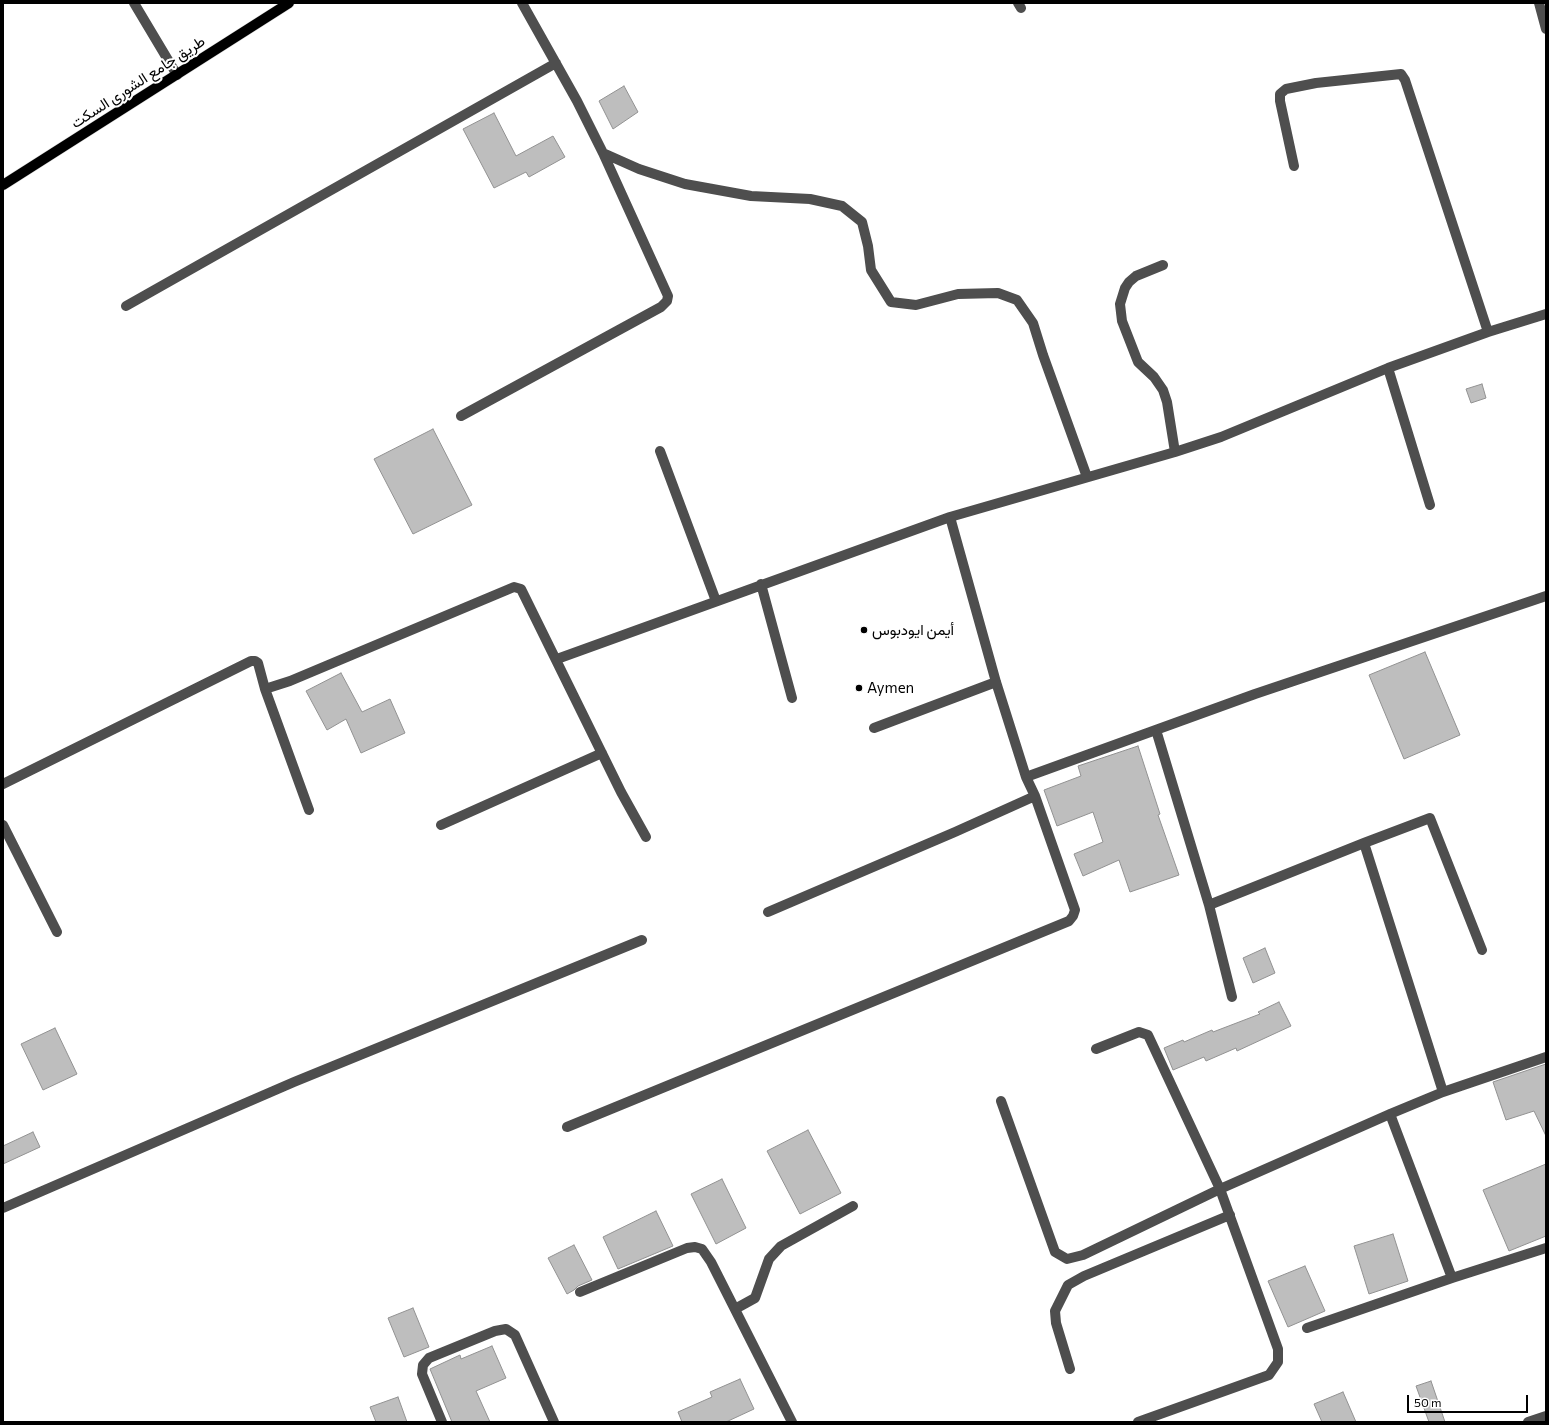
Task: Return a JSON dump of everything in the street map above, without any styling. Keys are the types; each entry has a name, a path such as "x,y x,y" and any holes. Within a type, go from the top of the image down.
{"main road":[{"name":"طريق جامع الشورى السكت","path":"3,185 288,3"}],"street":[{"path":"134,3 177,75"},
{"path":"461,416 661,307 668,301 668,296 603,153 556,63 522,3"},
{"path":"1539,3 1546,29"},
{"path":"126,306 556,63"},
{"path":"1294,166 1280,101 1280,94 1286,89 1316,83 1401,74 1405,80 1488,332"},
{"path":"603,153 639,169 685,184 750,196 810,199 842,206 862,222 872,270 891,302 916,305 958,294 998,293 1017,300 1033,323 1087,477"},
{"path":"1163,264 1136,276 1129,282 1125,288 1120,304 1122,321 1138,362 1154,377 1163,390 1167,402 1175,452"},
{"path":"556,659 950,517 1175,452 1221,436 1388,368 1488,332 1546,314"},
{"path":"1388,368 1430,505"},
{"path":"660,451 716,601"},
{"path":"567,1126 1069,921 1073,916 1074,910 1035,796 1026,777 996,682 950,517"},
{"path":"761,584 792,698"},
{"path":"265,689 290,681 514,587 522,589 621,792 646,837"},
{"path":"1026,777 1255,694 1546,596"},
{"path":"3,784 251,661 255,661 258,663 265,689 309,810"},
{"path":"874,728 996,682"},
{"path":"1156,730 1209,905 1232,997"},
{"path":"441,825 602,753"},
{"path":"768,912 1035,796"},
{"path":"1209,905 1430,818 1482,950"},
{"path":"3,825 57,932"},
{"path":"1364,843 1443,1092"},
{"path":"3,1208 294,1082 642,940"},
{"path":"1096,1049 1139,1032 1148,1035 1220,1189 1278,1349 1278,1362 1269,1375 1138,1422"},
{"path":"1001,1100 1055,1252 1067,1259 1083,1255 1220,1189 1390,1114 1443,1092 1546,1057"},
{"path":"1390,1114 1452,1278"},
{"path":"735,1309 755,1298 768,1259 781,1246 853,1206"},
{"path":"1070,1369 1056,1323 1055,1311 1068,1285 1084,1276 1230,1215"},
{"path":"580,1292 687,1248 695,1247 702,1249 711,1262 792,1422"},
{"path":"1307,1328 1452,1278 1546,1248"},
{"path":"442,1422 422,1374 423,1365 429,1358 495,1331 506,1329 515,1335 554,1422"},
{"path":"1528,1422 1546,1416"}],"building":[{"path":"624,86 638,112 613,129 599,101"},
{"path":"494,113 516,156 553,136 565,157 529,177 526,172 494,188 463,129"},
{"path":"1482,384 1486,398 1471,403 1466,389"},
{"path":"433,429 472,505 413,534 374,459"},
{"path":"1425,652 1460,735 1404,759 1369,675"},
{"path":"341,673 362,712 390,699 405,733 361,753 346,719 327,730 306,691"},
{"path":"1138,746 1160,814 1158,815 1179,875 1130,892 1119,860 1083,876 1074,854 1103,842 1093,812 1057,826 1044,790 1081,776 1078,766"},
{"path":"1265,948 1275,973 1253,983 1243,958"},
{"path":"1279,1002 1291,1026 1237,1051 1236,1048 1206,1061 1204,1057 1173,1070 1164,1048 1183,1040 1184,1042 1212,1030 1213,1032 1260,1014 1258,1012"},
{"path":"55,1028 77,1074 43,1090 21,1044"},
{"path":"1546,1064 1546,1136 1534,1111 1506,1120 1493,1082"},
{"path":"808,1130 841,1193 800,1214 767,1151"},
{"path":"33,1132 40,1147 3,1164 3,1146"},
{"path":"1546,1164 1546,1236 1509,1251 1483,1190"},
{"path":"722,1179 746,1228 716,1244 691,1194"},
{"path":"656,1211 673,1246 618,1269 603,1237"},
{"path":"1393,1234 1408,1281 1369,1294 1354,1246"},
{"path":"574,1245 592,1280 578,1286 567,1294 548,1258"},
{"path":"1305,1266 1325,1311 1288,1327 1268,1281"},
{"path":"413,1308 429,1347 404,1357 388,1318"},
{"path":"492,1346 506,1378 476,1391 490,1422 452,1422 430,1369 460,1355 461,1359"},
{"path":"740,1379 754,1409 726,1422 682,1422 678,1412 712,1397 710,1392"},
{"path":"1431,1381 1445,1422 1429,1422 1416,1386"},
{"path":"1343,1392 1356,1422 1322,1422 1314,1404"},
{"path":"398,1397 407,1422 376,1422 370,1407"}],"place":[{"name":"أيمن ايودبوس","path":"864,630"},
{"name":"Aymen","path":"859,688"}]}
